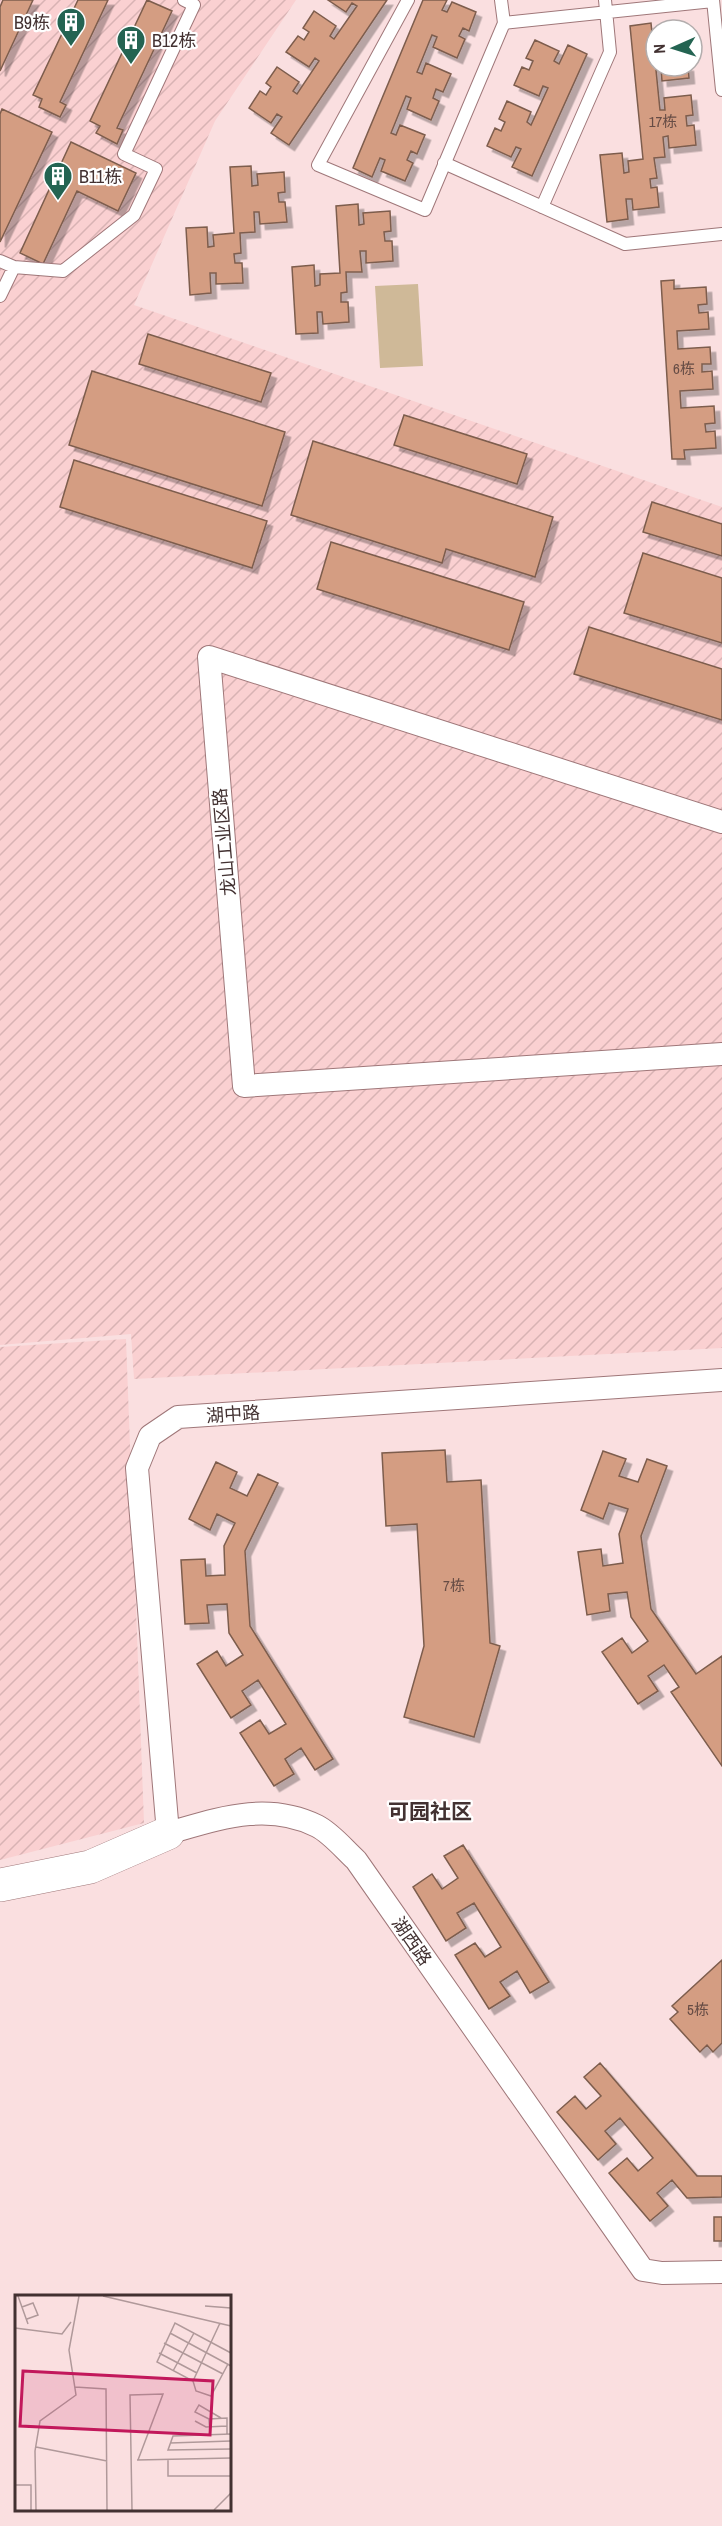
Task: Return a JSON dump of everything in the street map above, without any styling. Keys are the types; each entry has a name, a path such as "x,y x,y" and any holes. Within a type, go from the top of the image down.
{"street":[{"name":"龙山工业区路","path":"722,822 209,657 244,1086 722,1054"},
{"name":"湖中路","path":"168,1833 137,1468 150,1436 178,1418 722,1380"},
{"name":"湖西路","path":"0,1886 90,1867 168,1833 231,1815 277,1813 319,1827 356,1860 643,2270 662,2273 722,2272"}],"lane":[{"path":"0,261 14,267 63,272 134,215 156,169 124,154 195,5 184,0"},
{"path":"408,0 318,165 425,210 504,22 501,0"},
{"path":"504,22 606,6 713,1 722,90"},
{"path":"542,207 610,52 606,6"},
{"path":"444,164 625,244 722,234"},
{"path":"0,296 14,267"}],"shaded area":[{"path":"0,0 296,0 215,121 134,305 722,507 722,1348 134,1379 131,1334 0,1345"},
{"path":"418,284 423,366 380,368 375,286"},
{"path":"126,1339 144,1823 0,1860 0,1347"}],"building":[{"path":"3,0 33,0 0,71 0,7"},
{"name":"B9栋","path":"78,0 108,0 60,102 66,105 60,117 39,107 42,99 33,95"},
{"name":"B12栋","path":"147,0 172,11 117,128 123,130 117,144 96,133 100,126 90,121"},
{"path":"328,0 387,0 289,145 271,133 282,117 277,114 271,123 249,108 260,91 266,95 271,87 266,83 277,67 299,82 293,91 297,94 319,61 315,58 309,67 286,52 298,36 304,40 309,32 303,28 314,11 336,26 330,36 334,39 357,6 352,3 346,12"},
{"path":"423,0 447,0 442,10 447,12 452,2 476,12 469,31 463,28 459,36 465,39 457,58 433,47 437,37 432,35 417,72 422,74 426,63 451,74 443,92 436,89 433,98 439,101 431,120 407,109 411,98 406,96 391,133 396,135 400,125 425,135 417,154 411,151 407,160 413,163 405,181 381,171 385,160 380,158 372,177 353,168"},
{"path":"644,24 644,78 657,78 660,110 665,110 664,98 691,95 693,115 686,116 687,126 694,125 696,145 669,148 668,136 663,137 665,157 654,158 657,178 650,179 651,188 657,187 659,207 633,210 632,199 626,199 628,219 607,222 600,155 622,153 624,173 629,172 628,161 643,159 630,26"},
{"path":"535,40 559,51 554,61 559,64 568,45 587,54 532,176 512,167 521,149 516,147 511,157 487,146 495,128 501,131 505,122 499,119 507,101 531,112 527,122 531,125 548,88 543,86 539,96 514,85 522,67 529,70 533,61 526,58"},
{"path":"662,78 689,78 662,81"},
{"path":"2,109 52,132 0,242 0,114"},
{"name":"B11栋","path":"71,142 136,173 118,211 77,191 43,264 20,253"},
{"path":"251,166 252,186 258,185 257,174 284,172 285,192 278,193 279,202 285,202 287,222 260,224 259,212 254,212 255,232 240,233 241,253 234,254 235,263 242,263 243,283 216,284 216,273 210,273 211,293 190,295 186,228 207,227 208,247 214,246 213,235 234,233 230,167"},
{"path":"358,204 359,225 364,224 363,213 390,211 391,231 384,232 385,241 392,241 393,261 366,263 366,251 360,251 362,272 346,272 347,292 341,293 341,302 348,302 349,322 323,324 322,312 317,312 318,333 296,334 292,267 314,265 315,286 320,285 320,274 340,273 336,206"},
{"path":"674,280 674,289 706,287 707,304 698,305 699,313 708,312 709,329 677,331 678,349 710,347 711,364 702,364 702,372 712,371 713,389 680,391 681,408 714,406 715,423 705,424 706,432 715,431 716,448 684,450 685,459 672,459 661,281"},
{"path":"148,334 271,373 261,402 139,364"},
{"path":"92,371 285,432 262,506 69,445"},
{"path":"404,415 527,454 517,484 394,445"},
{"path":"313,441 553,517 535,577 446,549 442,563 291,515"},
{"path":"74,460 267,521 252,568 60,507"},
{"path":"652,502 722,524 722,556 643,532"},
{"path":"331,542 524,602 509,650 317,589"},
{"path":"643,553 722,578 722,643 624,613"},
{"path":"589,627 722,669 722,720 574,674"},
{"path":"445,1450 447,1482 481,1480 490,1643 500,1646 474,1737 404,1717 424,1646 417,1524 386,1526 382,1453"},
{"path":"603,1451 626,1459 619,1476 638,1482 647,1459 667,1466 641,1536 651,1609 696,1674 722,1656 722,1766 671,1692 679,1687 664,1665 648,1676 658,1691 638,1704 602,1652 622,1638 632,1653 648,1641 631,1617 627,1592 608,1594 610,1611 587,1615 578,1552 601,1549 603,1566 623,1563 619,1534 628,1509 609,1503 603,1519 581,1510"},
{"path":"216,1462 237,1472 230,1488 247,1496 258,1474 278,1483 245,1551 250,1626 333,1759 315,1770 301,1748 285,1759 294,1774 274,1786 240,1733 260,1720 269,1734 286,1724 258,1680 242,1691 251,1705 231,1718 197,1664 217,1651 226,1666 243,1655 229,1633 227,1604 207,1605 209,1623 185,1624 181,1560 205,1559 206,1576 225,1575 224,1546 235,1523 217,1514 210,1530 189,1519"},
{"path":"463,1845 549,1982 530,1993 517,1971 500,1982 510,1996 489,2009 455,1955 475,1943 485,1957 501,1947 474,1903 457,1913 466,1928 446,1941 413,1887 432,1874 442,1889 458,1878 444,1856"},
{"path":"722,1960 722,2043 713,2052 707,2045 700,2052 670,2019 678,2012 672,2006"},
{"path":"600,2063 697,2176 722,2176 722,2197 687,2198 672,2180 657,2193 668,2206 650,2221 609,2173 627,2158 638,2171 653,2158 620,2118 605,2131 616,2144 598,2160 557,2112 575,2096 586,2109 601,2096 584,2077"},
{"path":"714,2217 722,2217 722,2241 714,2241"}],"place":[{"name":"B9栋","path":"71,48"},
{"name":"B12栋","path":"131,66"},
{"name":"B11栋","path":"58,202"}],"district":[{"name":"可园社区","path":"430,1811"}]}
